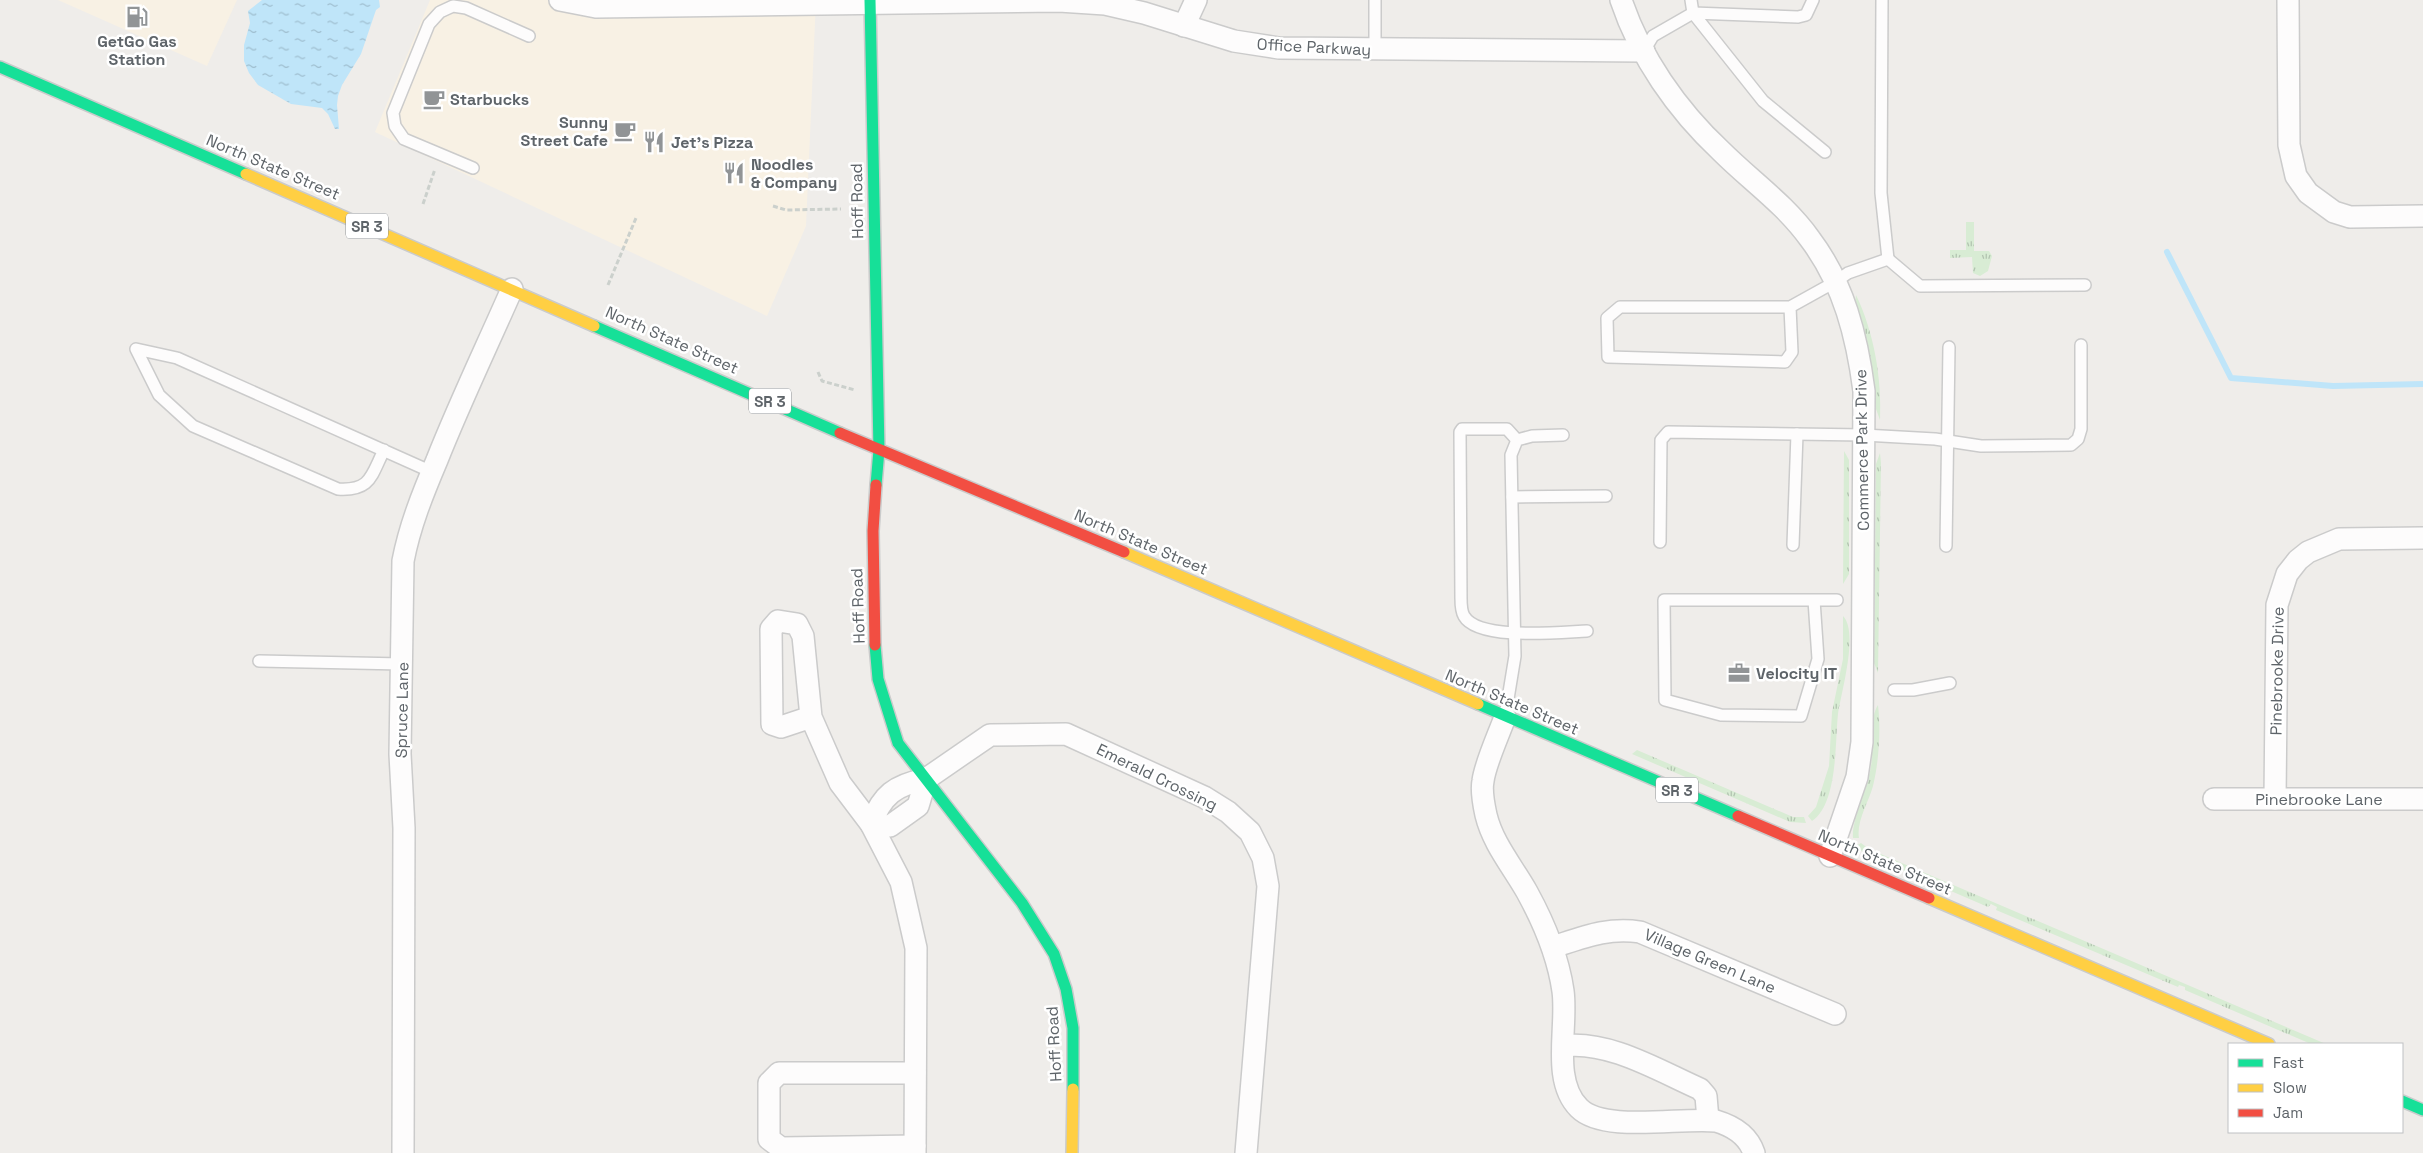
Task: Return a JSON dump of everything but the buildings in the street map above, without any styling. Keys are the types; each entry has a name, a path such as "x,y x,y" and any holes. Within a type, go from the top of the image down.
{"main road":[{"name":"Hoff Road","path":"870,2 879,450 872,531 873,619 878,679 898,743 1022,903 1054,954 1066,989 1072,1028 1072,1153"},
{"name":"North State Street","path":"0,67 879,450 2267,1043"},
{"path":"2403,1101 2423,1110"}],"street":[{"name":"Office Parkway","path":"560,0 596,7 1059,0 1105,4 1144,13 1234,41 1279,48 1644,51"},
{"path":"1184,26 1196,0"},
{"name":"Commerce Park Drive","path":"1621,0 1644,51 1660,78 1688,117 1721,152 1788,211 1810,239 1835,282 1846,306 1859,351 1864,391 1864,435 1850,600 1868,689 1857,776 1830,856"},
{"path":"2288,0 2289,144 2296,176 2315,200 2334,212 2350,216 2423,216"},
{"name":"Spruce Lane","path":"403,1153 404,828 400,754 403,561 408,536 432,472 512,289"},
{"name":"Pinebrooke Drive","path":"2275,799 2277,605 2287,574 2298,560 2308,552 2339,539 2423,538"},
{"path":"812,717 840,783 872,824 901,882 916,948 915,1150 781,1148 769,1139 769,1083 779,1073 915,1072"},
{"path":"1505,717 1482,781 1486,816 1498,845 1527,892 1553,946 1563,992 1564,1081 1570,1097 1580,1109 1595,1118 1612,1122 1708,1120 1730,1126 1743,1135 1754,1153"},
{"name":"Emerald Crossing","path":"926,779 990,735 1066,734 1204,797 1228,812 1250,832 1263,858 1268,886 1246,1153"},
{"path":"872,824 890,826 918,806 926,779"},
{"name":"Pinebrooke Lane","path":"2214,799 2423,799"},
{"name":"Village Green Lane","path":"1553,946 1600,932 1621,929 1640,932 1835,1014"},
{"path":"1563,1046 1581,1044 1601,1046 1700,1089 1706,1096 1708,1120"}],"lane":[{"path":"1374,0 1375,50"},
{"path":"1690,0 1693,13 1763,101 1824,152"},
{"path":"1644,51 1654,36 1693,13 1798,17 1806,16 1813,0"},
{"path":"1882,0 1881,193 1888,259 1920,286 2085,285"},
{"path":"474,168 404,139 395,126 393,113 429,24 440,12 453,6 466,8 529,36"},
{"path":"1790,307 1792,352 1785,362 1608,357 1608,318 1620,307 1790,307 1835,282 1848,272 1888,259"},
{"path":"1660,542 1661,440 1664,435 1674,431 1864,435 1948,441 1981,446 2071,445 2078,439 2081,429 2081,345"},
{"path":"1946,546 1949,347"},
{"path":"384,450 369,480 355,490 338,489 193,426 159,395 136,348 178,358 384,450 432,472"},
{"path":"1517,440 1507,429 1462,429 1460,432 1461,609 1468,621 1501,634 1587,631"},
{"path":"1793,545 1797,434"},
{"path":"1517,440 1532,436 1563,436"},
{"path":"1505,717 1515,656 1511,455 1517,440"},
{"path":"1512,498 1606,496"},
{"path":"1814,600 1818,659 1802,716 1721,715 1665,700 1664,600 1814,600 1850,600"},
{"path":"258,662 402,664"},
{"path":"1894,690 1913,690 1950,683"}],"path":[{"path":"423,204 441,154"},
{"path":"773,206 786,210 841,209"},
{"path":"608,284 636,218"},
{"path":"818,372 822,381 877,397"}],"shaded area":[{"path":"58,0 237,0 207,66"},
{"path":"430,0 816,0 806,226 767,316 375,132"}],"green space":[{"path":"1966,222 1974,222 1974,251 1989,251 1992,256 1988,271 1980,276 1973,273 1972,257 1950,258 1950,250 1966,250"},
{"path":"1856,295 1868,324 1876,356 1880,388 1880,420 1876,409 1870,355 1855,303"},
{"path":"1844,451 1849,460 1849,574 1843,584"},
{"path":"1880,453 1878,673 1874,663 1876,464"},
{"path":"1843,616 1848,624 1849,649 1838,714 1834,771 1827,801 1820,813 1812,821 1808,816 1816,807 1829,766 1832,712 1843,659"},
{"path":"1878,705 1879,735 1875,776 1859,825 1859,838 1853,838 1857,813 1871,766 1873,726 1875,711"},
{"path":"1637,750 1793,817 1804,817 1806,823 1790,822 1632,754"},
{"path":"1861,843 1869,849 2324,1043 2309,1043 2185,990 2185,987 2179,985 2178,987 1996,910 1997,907 1991,904 1988,907 1865,854 1856,846"}],"water":[{"path":"262,0 379,0 380,7 376,10 361,54 342,85 338,96 339,129 335,129 328,114 322,108 291,104 258,85 249,73 244,61 244,45 250,23 248,11"}],"waterway":[{"path":"2167,252 2231,378 2333,386 2423,384"}],"traffic: fast":[{"path":"870,0 879,450 876,485"},
{"path":"0,67 246,174"},
{"path":"594,326 840,433"},
{"path":"875,645 878,679 898,743 1022,903 1054,954 1066,989 1073,1028 1073,1089"},
{"path":"1478,704 1738,816"},
{"path":"2403,1101 2423,1110"}],"traffic: slow":[{"path":"246,174 594,326"},
{"path":"1124,552 1478,704"},
{"path":"1929,898 2267,1043"},
{"path":"1072,1153 1073,1089"}],"traffic: jam":[{"path":"840,433 1124,552"},
{"path":"875,645 873,531 876,485"},
{"path":"1738,816 1929,898"}],"place":[{"name":"GetGo Gas Station","path":"137,17"},
{"name":"Starbucks","path":"434,99"},
{"name":"Sunny Street Cafe","path":"625,131"},
{"name":"Jet's Pizza","path":"654,142"},
{"name":"Noodles & Company","path":"734,173"},
{"name":"Velocity IT","path":"1739,673"}]}
